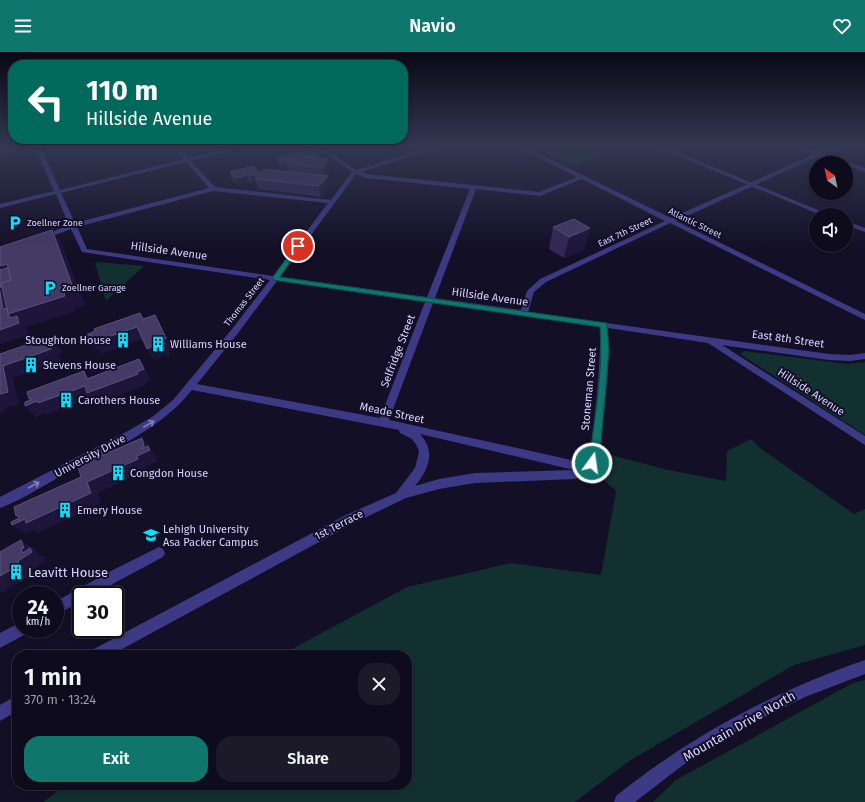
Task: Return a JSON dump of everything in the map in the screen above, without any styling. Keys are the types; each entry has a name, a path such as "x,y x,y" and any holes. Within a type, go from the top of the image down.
{"street":[{"path":"53,180 72,226"},
{"path":"0,206 107,180"},
{"path":"205,180 213,189"},
{"name":"Thomas Street","path":"176,403 191,386 275,278 349,180"},
{"path":"405,180 540,194 575,180"},
{"name":"Atlantic Street","path":"589,180 865,318"},
{"path":"740,180 810,208"},
{"name":"East 7th Street","path":"524,314 526,298 532,288 543,281 759,180"},
{"name":"Selfridge Street","path":"383,422 474,187"},
{"path":"34,241 72,226 213,189 332,202"},
{"name":"Hillside Avenue","path":"72,226 84,251 708,340 865,441"},
{"path":"853,226 865,230"},
{"name":"Stoneman Street","path":"587,468 592,463 595,454 604,381 606,350 604,325"},
{"name":"East 8th Street","path":"708,340 829,357 850,358 865,356"},
{"name":"Meade Street","path":"191,386 383,422 587,468"},
{"name":"University Drive","path":"0,503 130,435 155,420 176,403"},
{"path":"383,422 413,435 421,442 424,452 423,462 418,474 409,486 397,497"},
{"name":"1st Terrace","path":"106,650 350,519 397,497 433,485 458,480 509,475 568,475 587,468"},
{"path":"64,604 113,576 159,553"},
{"path":"0,641 12,634"},
{"name":"Mountain Drive North","path":"622,802 656,775 694,749 736,724 805,688 865,667"},
{"path":"0,714 12,706"}],"green space":[{"path":"95,263 144,266 106,301"},
{"path":"745,351 848,364 865,362 865,435 740,354"},
{"path":"751,439 760,448 854,514 865,509 865,645 794,665 629,761 575,802 43,802 59,790 412,790 412,650 290,650 407,587 511,563 601,575 616,491 595,472 607,454 668,470 726,481 727,451"},
{"path":"865,680 865,802 653,802 676,780 853,683"}],"building":[{"path":"264,180 324,180 319,186"},
{"path":"574,219 590,228 569,237 553,227"},
{"name":"Zoellner Garage","path":"52,230 74,290 64,293 65,296 8,314 1,283 11,280 7,264 0,266 0,247"},
{"path":"8,268 11,280 1,283 2,287 0,287 0,270"},
{"path":"0,291 3,309 7,308 8,314 11,318 17,316 19,323 0,330"},
{"path":"140,313 143,319 155,315 166,338 162,340 165,344 160,346 159,343 147,349 137,327 93,342 91,337 92,335 86,337 86,335 95,331 94,329"},
{"path":"52,339 53,341 47,343 48,345 50,344 51,349 3,366 8,392 0,394 0,354 41,340 42,342"},
{"path":"139,359 144,369 137,372 138,374 87,393 85,386 38,403 37,401 25,406 25,402 31,400 31,398 29,399 27,392 84,371 87,379"},
{"path":"142,438 144,446 141,449 148,446 150,450 137,456 138,459 87,482 91,493 26,523 25,519 12,525 11,522 19,518 18,515 16,516 14,507 81,477 78,466"},
{"path":"21,540 24,548 21,549 23,553 30,548 32,552 18,561 19,565 0,576 0,552"}],"place":[{"name":"Zoellner Zone","path":"15,223"},
{"name":"Zoellner Garage","path":"50,288"},
{"name":"Stoughton House","path":"123,340"},
{"name":"Williams House","path":"158,344"},
{"name":"Stevens House","path":"31,365"},
{"name":"Carothers House","path":"66,400"},
{"name":"Congdon House","path":"118,473"},
{"name":"Emery House","path":"65,510"},
{"name":"Lehigh University Asa Packer Campus","path":"151,535"},
{"name":"Leavitt House","path":"16,572"}],"route":[{"path":"298,246 275,278 604,325 606,350 604,381 595,454 592,463"}]}
